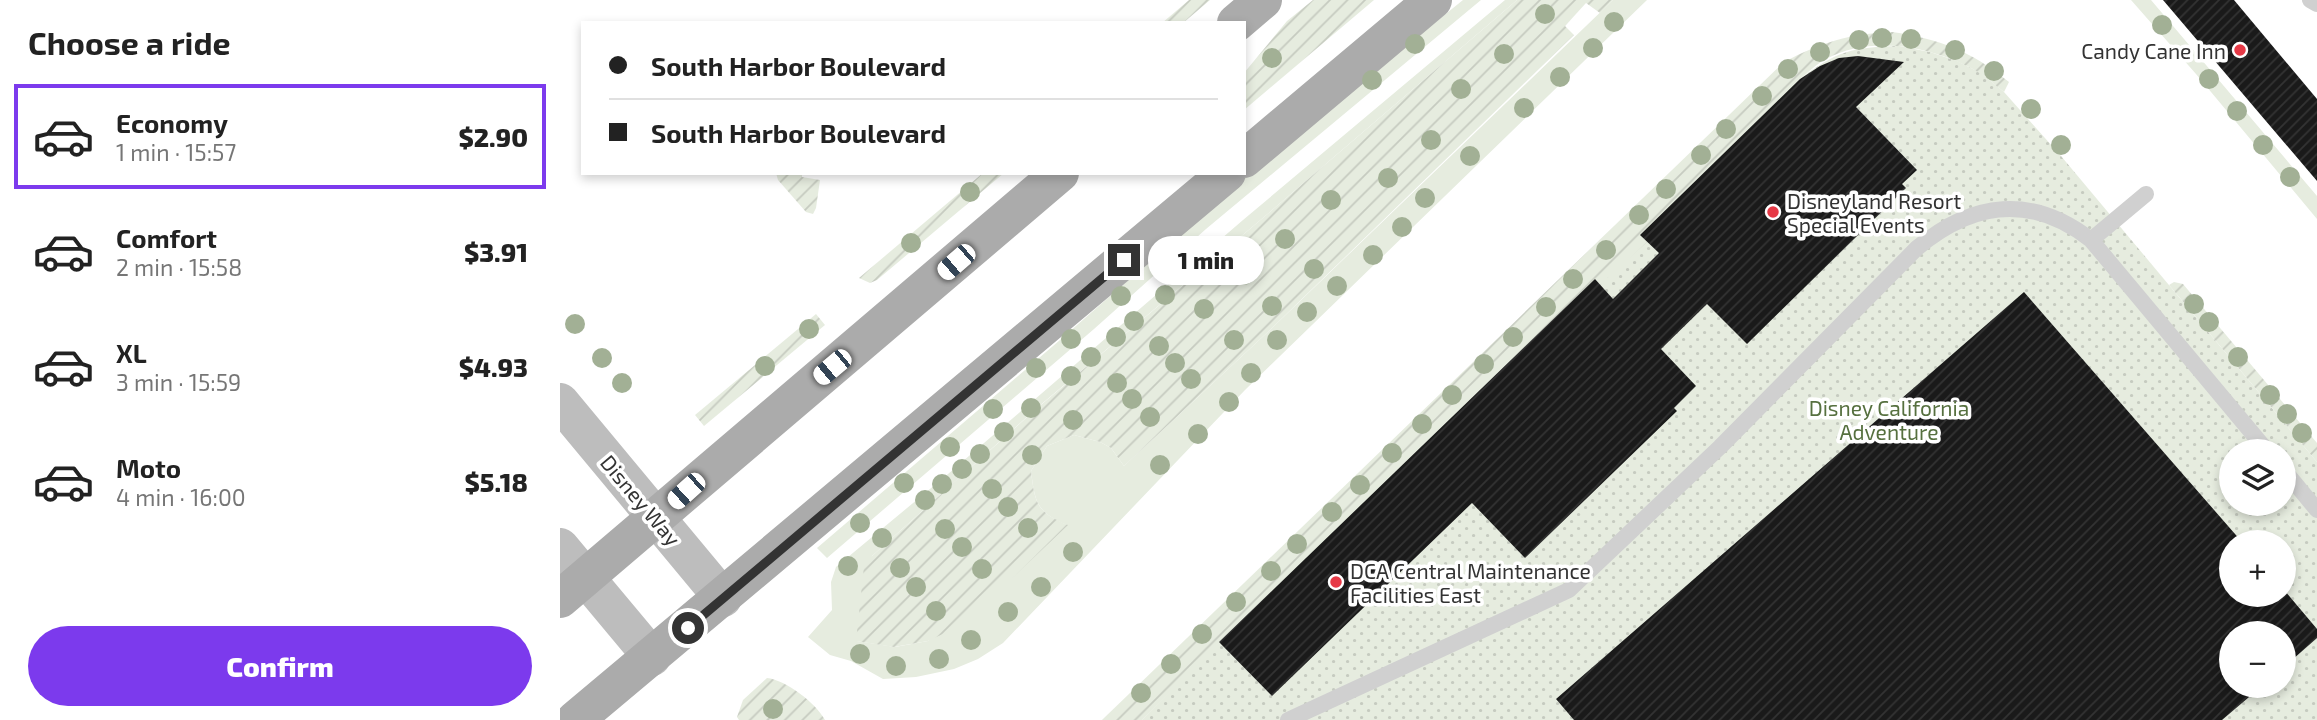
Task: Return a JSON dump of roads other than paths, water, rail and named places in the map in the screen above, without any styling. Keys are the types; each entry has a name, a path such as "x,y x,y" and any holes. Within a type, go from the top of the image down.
{"main road":[{"path":"1238,21 1263,0"},
{"path":"1246,157 1433,0"},
{"path":"573,588 1058,175"},
{"path":"575,720 1225,175"},
{"name":"Disney Way","path":"560,402 723,598"},
{"path":"560,547 573,588 652,657"}],"lane":[{"path":"2310,0 2317,4"},
{"path":"2091,240 2146,194"},
{"path":"1288,720 1569,590 1720,447 1917,248 1938,230 1966,216 2009,208 2047,214 2091,240 2257,439"},
{"path":"2296,485 2317,510"}],"place":[{"name":"Candy Cane Inn","path":"2240,50"},
{"name":"Disneyland Resort Special Events","path":"1773,212"},
{"name":"DCA Central Maintenance Facilities East","path":"1336,582"}],"park label":[{"name":"Disney California Adventure","path":"1889,419"}]}
